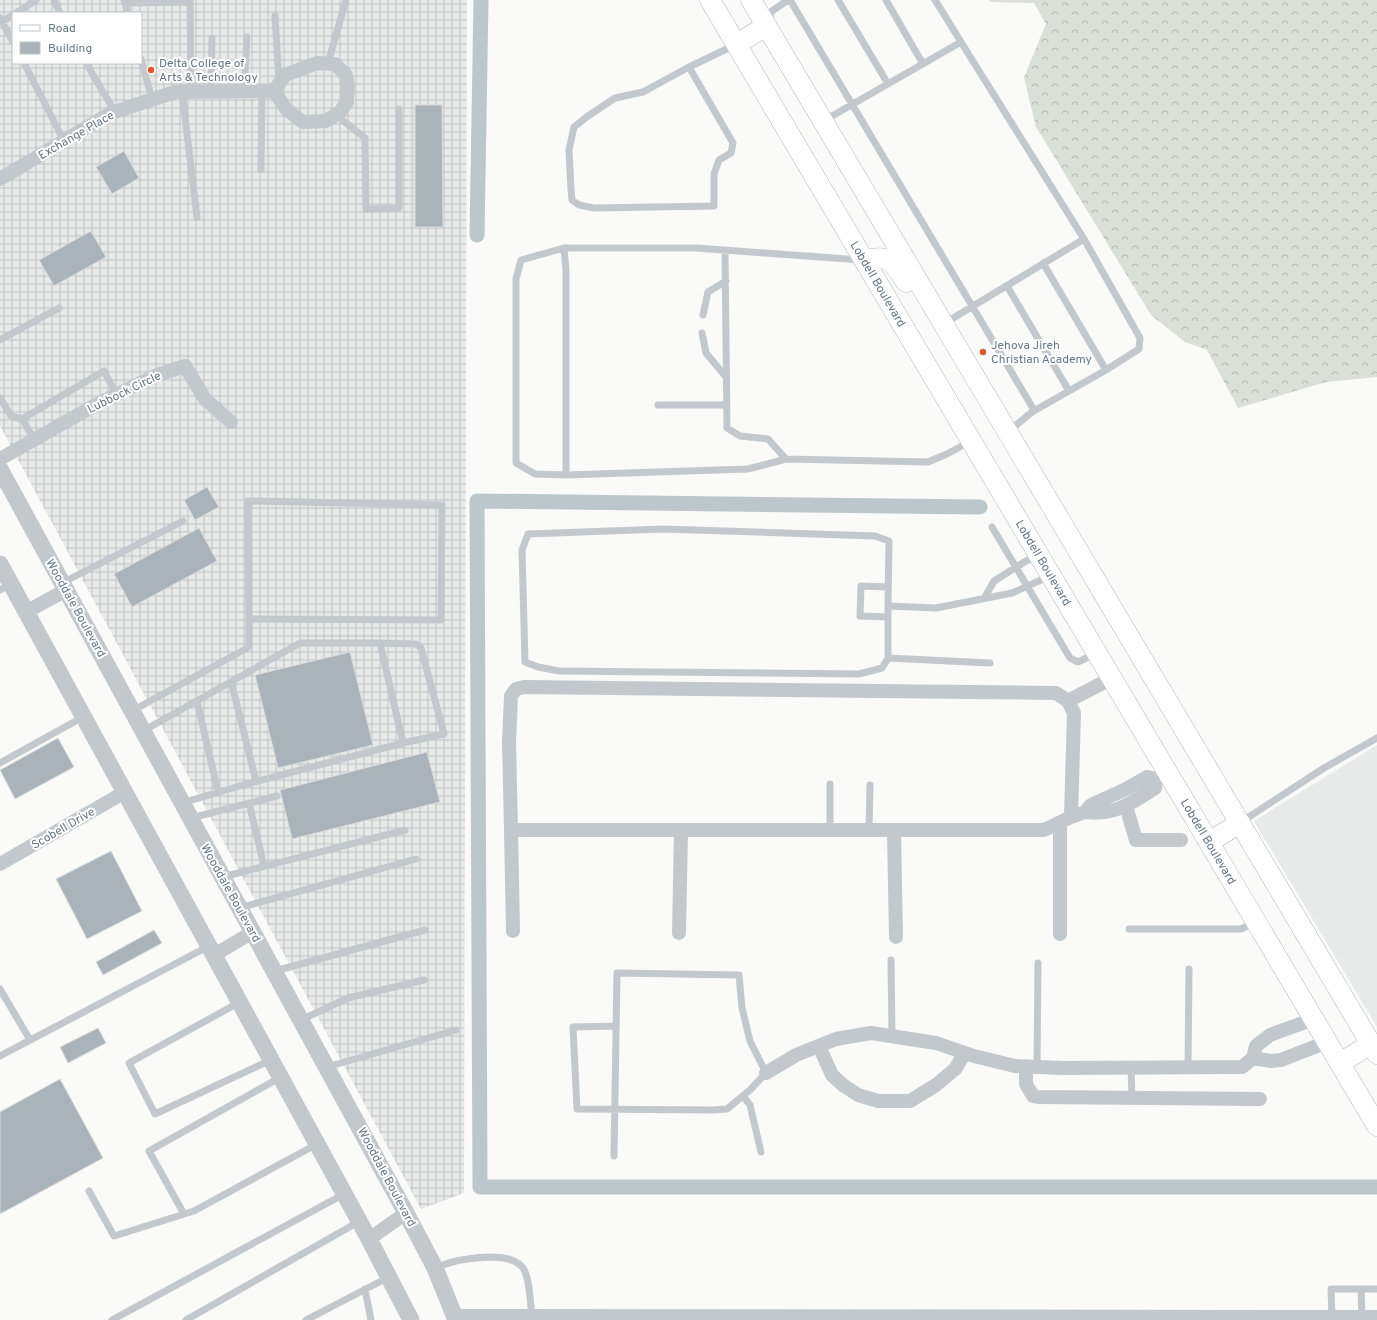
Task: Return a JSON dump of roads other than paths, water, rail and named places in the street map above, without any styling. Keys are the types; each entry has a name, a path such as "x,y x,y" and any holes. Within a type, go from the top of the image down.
{"main road":[{"name":"Lobdell Boulevard","path":"710,0 1112,678 1162,776 1209,842 1377,1126"},
{"path":"751,0 1374,1049 1340,1062"},
{"path":"737,44 766,26"},
{"path":"865,261 881,258 891,261 922,308 941,321"},
{"path":"1209,842 1240,823"}],"street":[{"path":"317,63 328,64 335,64 346,75 348,86 347,102 340,112 326,122 303,122 287,110 271,89 285,75 317,63"},
{"name":"Exchange Place","path":"0,179 115,112 152,99 176,92 244,92 271,89"},
{"name":"Lubbock Circle","path":"0,458 157,375 185,366 205,398 231,422"},
{"name":"Wooddale Boulevard","path":"0,469 406,1213 435,1268 456,1318"},
{"path":"0,564 5,587 26,612 360,1221 411,1320"},
{"path":"26,612 64,586"},
{"path":"1068,700 1112,678"},
{"path":"513,931 509,742 511,696 516,689 524,687 1056,693 1068,700 1074,713 1066,820 1060,934"},
{"path":"511,830 1044,830 1085,812 1091,805 1130,787 1147,777 1162,776"},
{"path":"1085,812 1108,813 1127,805 1155,788 1162,776"},
{"path":"1130,787 1127,805 1136,840 1181,840"},
{"name":"Scobell Drive","path":"0,864 125,792"},
{"path":"1110,795 1127,805"},
{"path":"679,933 681,830"},
{"path":"894,831 896,937"},
{"path":"212,950 253,932"},
{"path":"766,1073 796,1055 836,1039 872,1034 936,1043 965,1053 1015,1066 1131,1068 1242,1067 1253,1058 1256,1046 1270,1035 1314,1019"},
{"path":"1253,1058 1271,1061 1281,1060 1328,1042"},
{"path":"819,1046 832,1075 843,1085 858,1095 878,1101 910,1101 936,1085 955,1069 965,1053"},
{"path":"1031,1067 1026,1084 1034,1096 1038,1097 1260,1098"},
{"path":"369,1239 406,1213"},
{"path":"456,1318 532,1316 958,1318 1377,1317"}],"lane":[{"path":"18,12 36,0"},
{"path":"54,0 60,12"},
{"path":"328,64 346,0"},
{"path":"766,26 772,11 789,0 1034,410"},
{"path":"838,0 888,84"},
{"path":"886,0 923,64"},
{"path":"935,0 1084,239 1140,338 1139,349 1106,370 1034,410 1007,433"},
{"path":"128,12 124,2 190,1 187,92 197,217"},
{"path":"12,15 1,20 12,40"},
{"path":"261,170 271,89 276,16"},
{"path":"244,92 247,37"},
{"path":"211,92 212,38"},
{"path":"823,121 961,42"},
{"path":"689,67 734,143 731,153 719,160 714,174 714,206 594,208 579,205 572,200 570,150 574,127 615,98 643,92 689,67 737,44"},
{"path":"25,64 64,141"},
{"path":"87,64 115,112"},
{"path":"142,64 152,99"},
{"path":"336,114 365,138 366,209 398,208 399,108"},
{"path":"941,321 973,307 1084,239"},
{"path":"865,261 696,248 564,248 521,260 516,279 516,463 535,474 566,475 748,470 786,459 928,462 971,441"},
{"path":"564,248 566,270 566,475"},
{"path":"725,251 727,428 740,436 768,439 786,459"},
{"path":"1043,263 1106,370"},
{"path":"703,316 708,292 726,280"},
{"path":"1007,286 1069,391"},
{"path":"0,340 59,308"},
{"path":"702,333 706,352 726,377"},
{"path":"0,398 10,416 22,419 104,372 117,395"},
{"path":"658,405 726,405"},
{"path":"22,419 34,439"},
{"path":"132,711 249,647 248,619 248,501 442,505 441,620 248,619"},
{"path":"64,586 183,521"},
{"path":"992,527 1070,658 1078,662 1097,654"},
{"path":"663,529 875,536 889,541 888,606 888,658 882,668 859,674 559,671 538,667 525,662 522,550 528,534 663,529"},
{"path":"985,597 994,581 1039,555"},
{"path":"888,606 936,608 985,597 1012,593 1051,575"},
{"path":"888,587 861,586 860,594 860,616 888,617"},
{"path":"143,731 300,643 416,644 421,648 444,734 403,743 256,781 182,803"},
{"path":"380,643 403,743"},
{"path":"888,658 990,663"},
{"path":"232,681 256,781"},
{"path":"197,701 218,792"},
{"path":"0,763 83,716"},
{"path":"1240,823 1324,768 1377,738"},
{"path":"830,784 830,830"},
{"path":"869,830 870,785"},
{"path":"190,818 277,796"},
{"path":"249,803 264,866"},
{"path":"223,877 405,830"},
{"path":"240,908 416,859"},
{"path":"1129,929 1241,929 1256,922"},
{"path":"274,971 425,930"},
{"path":"0,1056 212,950"},
{"path":"891,960 892,1037"},
{"path":"1031,1067 1038,963"},
{"path":"1188,1068 1189,969"},
{"path":"614,1156 614,1109 616,1026 617,973 739,975 742,1008 750,1041 766,1073 743,1096 727,1109 712,1110 614,1109 577,1108 573,1027 616,1026"},
{"path":"301,1020 348,998 424,980"},
{"path":"0,989 30,1040"},
{"path":"240,1002 129,1063 156,1114 271,1060"},
{"path":"327,1067 456,1030"},
{"path":"1131,1068 1132,1098"},
{"path":"184,1214 149,1151 281,1077"},
{"path":"743,1096 750,1105 761,1152"},
{"path":"89,1192 114,1236 194,1211 317,1144"},
{"path":"112,1320 344,1193"},
{"path":"186,1320 360,1221"},
{"path":"435,1268 460,1260 495,1257 517,1262 523,1269 527,1281 532,1316"},
{"path":"306,1320 389,1276"},
{"path":"365,1289 371,1320"},
{"path":"1325,1318 1331,1289 1377,1289"},
{"path":"1361,1289 1362,1317"}],"waterway":[{"path":"477,235 481,0"},
{"path":"980,507 477,501 480,1187 1377,1187"}],"place":[{"name":"Delta College of Arts & Technology","path":"151,70"},
{"name":"Jehova Jireh Christian Academy","path":"983,352"}]}
